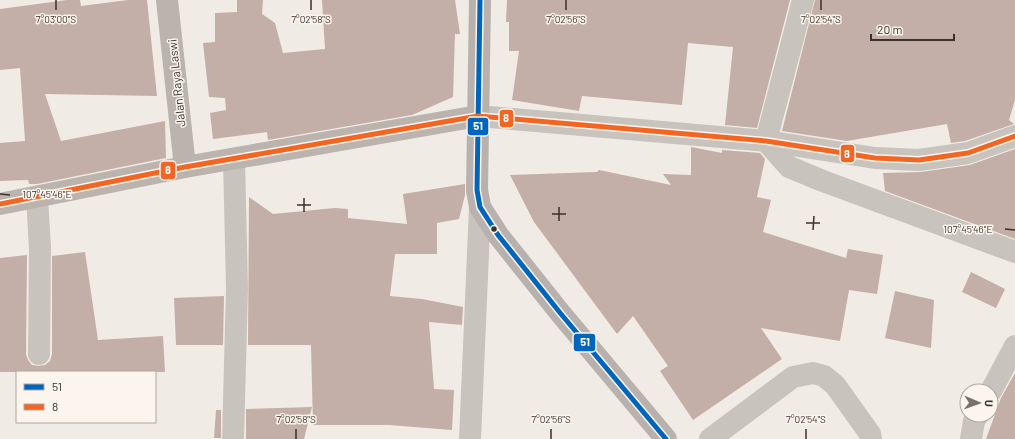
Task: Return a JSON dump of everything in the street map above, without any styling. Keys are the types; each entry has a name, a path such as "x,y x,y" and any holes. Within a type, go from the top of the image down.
{"main road":[{"name":"Jalan Raya Laswi","path":"167,0 185,167"},
{"path":"480,0 478,123 479,198 516,259 666,439"},
{"path":"0,204 37,198 185,167 478,123"}],"street":[{"path":"766,141 803,0"},
{"path":"478,123 766,141 875,158 919,160 968,153 1015,136"},
{"path":"766,141 789,167 823,182 1015,252"},
{"path":"233,439 237,288 234,159"},
{"path":"37,198 40,248 38,354"},
{"path":"470,439 479,198"},
{"path":"995,383 1015,346"},
{"path":"710,439 793,377 813,373 824,376 835,385 870,434 871,439"},
{"path":"971,439 974,423"}],"building":[{"path":"67,0 80,0 81,6 128,0 147,0 157,96 45,94 61,141 165,121 166,158 37,184 29,184 28,180 0,181 0,143 25,141 20,68 0,70 0,9"},
{"path":"237,0 263,0 262,14 275,23 283,53 325,49 322,0 455,0 460,34 455,34 453,97 412,115 268,140 267,132 213,139 210,113 226,110 225,98 209,97 203,43 215,42 215,13 237,12"},
{"path":"507,0 790,0 757,128 725,125 733,47 688,43 682,105 582,96 579,111 512,100 519,51 509,51 509,22 506,22"},
{"path":"815,0 1015,0 1015,100 1009,120 1014,124 965,141 951,143 947,124 847,141 782,131"},
{"path":"691,147 722,153 722,150 760,153 765,159 757,197 771,200 763,232 846,258 848,249 883,255 877,294 849,290 840,341 761,328 782,359 693,420 660,371 668,366 633,316 617,334 534,222 510,175 597,172 599,170 671,185 663,174 691,175"},
{"path":"1015,149 1015,239 885,191 883,173 921,172 970,165"},
{"path":"465,184 465,195 459,219 437,223 437,254 395,254 390,296 422,299 463,307 462,325 429,322 434,389 454,390 452,430 389,425 313,425 311,345 248,345 249,197 273,214 335,208 348,209 348,218 407,224 403,194"},
{"path":"85,252 98,340 163,336 165,372 0,372 0,258 27,255 26,354 32,365 39,366 45,365 50,361 52,354 52,256"},
{"path":"971,272 1005,289 996,308 962,292"},
{"path":"895,291 934,300 931,348 885,338"},
{"path":"224,296 223,345 176,345 174,298"},
{"path":"1015,373 1015,439 986,439 992,423 999,423 999,403"},
{"path":"312,407 304,439 246,439 246,409"},
{"path":"216,410 221,410 221,438 214,438"}],"transit line":[{"name":"51","path":"480,0 477,190 480,207 498,235 561,314 666,439"},
{"name":"8","path":"0,204 185,167 478,116 766,141 875,158 919,160 968,153 1015,136"}]}
